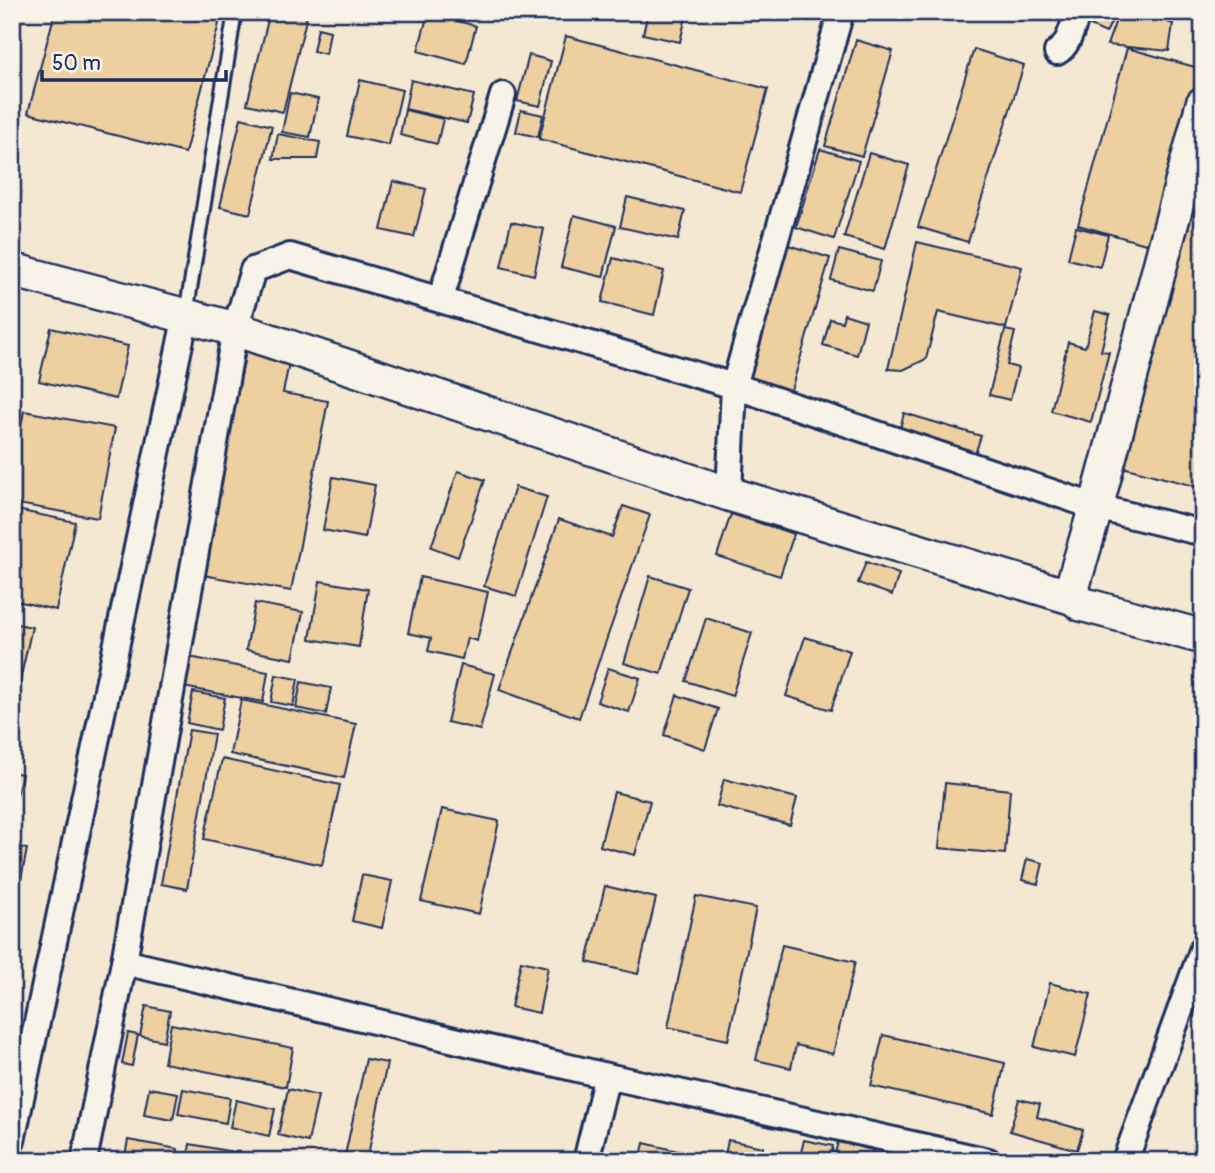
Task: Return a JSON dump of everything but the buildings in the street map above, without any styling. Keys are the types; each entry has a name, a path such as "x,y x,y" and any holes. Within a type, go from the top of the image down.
{"street":[{"path":"729,494 734,386 841,12"},
{"path":"1057,52 1066,45 1078,12"},
{"path":"441,298 503,95"},
{"path":"1073,598 1073,585 1097,507 1203,104"},
{"path":"84,1161 124,962 235,329 253,270 290,256 441,298 734,386 1097,507 1203,533"},
{"path":"12,270 235,329 729,494 1073,598 1082,604 1201,631"},
{"path":"12,1141 186,315"},
{"path":"1125,1161 1203,948"},
{"path":"124,962 607,1076 988,1161"},
{"path":"586,1161 607,1076"}],"lane":[{"path":"186,315 235,12"}]}
